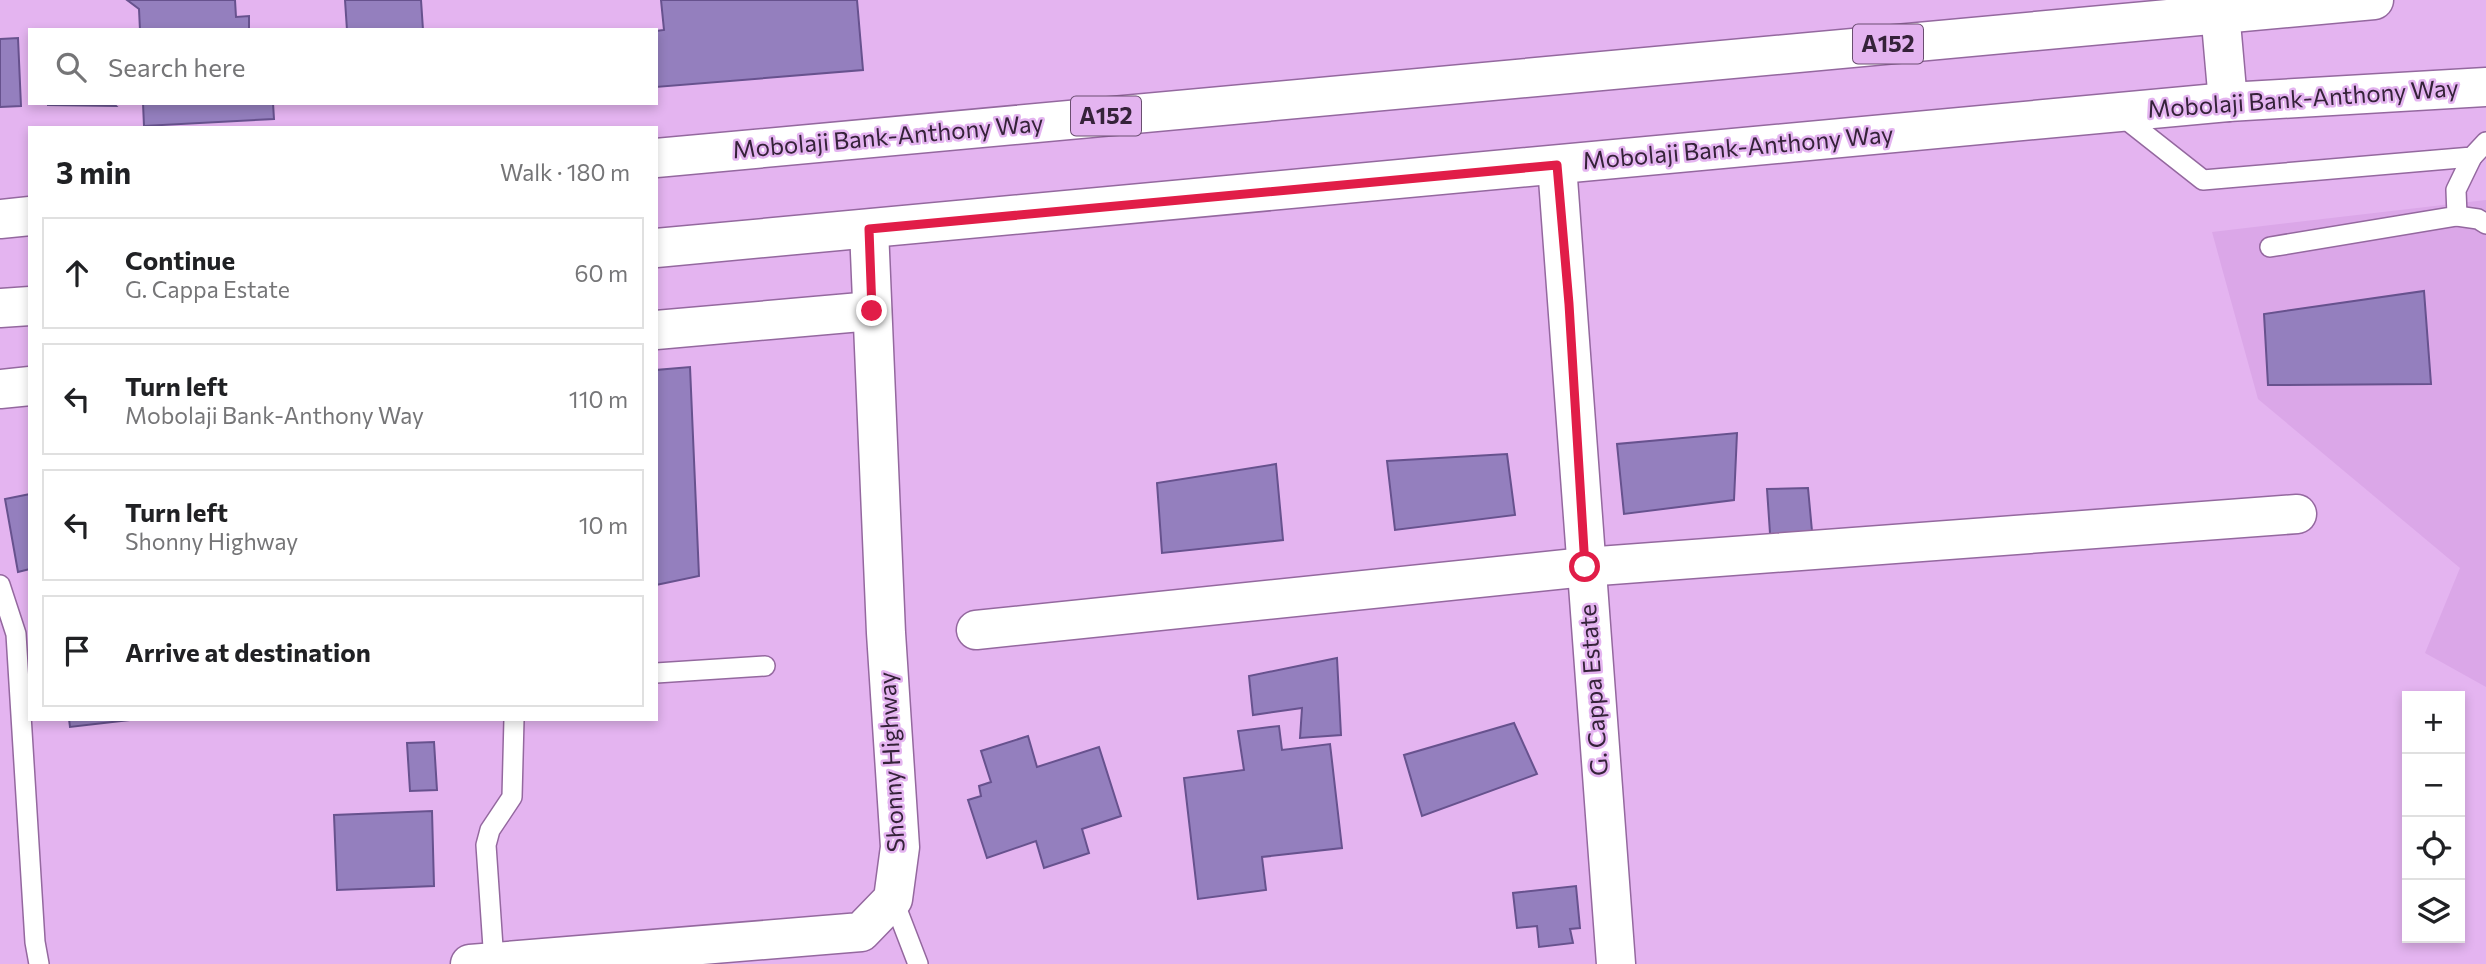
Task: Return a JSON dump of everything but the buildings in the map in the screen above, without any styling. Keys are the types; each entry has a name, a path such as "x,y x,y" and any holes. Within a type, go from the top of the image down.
{"main road":[{"name":"Mobolaji Bank-Anthony Way","path":"658,158 2220,7 2374,0"},
{"path":"2220,7 2228,102"},
{"name":"Mobolaji Bank-Anthony Way","path":"658,248 2228,102 2486,87"},
{"name":"G. Cappa Estate","path":"1557,165 1616,964"},
{"path":"0,219 28,216"},
{"name":"Shonny Highway","path":"869,229 886,633 900,847 893,899"},
{"path":"0,308 28,306"},
{"path":"658,330 872,311"},
{"path":"0,389 28,386"},
{"path":"976,630 1585,567 2297,513"},
{"path":"482,963 861,932 893,899"}],"lane":[{"path":"2117,113 2203,180 2472,157"},
{"path":"2457,216 2456,190 2472,157 2486,142"},
{"path":"2270,247 2457,216 2478,219 2486,224"},
{"path":"0,585 16,634 35,942 39,964"},
{"path":"658,673 765,666"},
{"path":"482,963 486,845 490,830 512,797 514,721"},
{"path":"893,899 918,964"}],"shaded area":[{"path":"2486,200 2486,687 2425,653 2460,568 2258,399 2212,232"}],"route":[{"path":"872,311 869,229 1557,165 1569,304 1585,567"}]}
